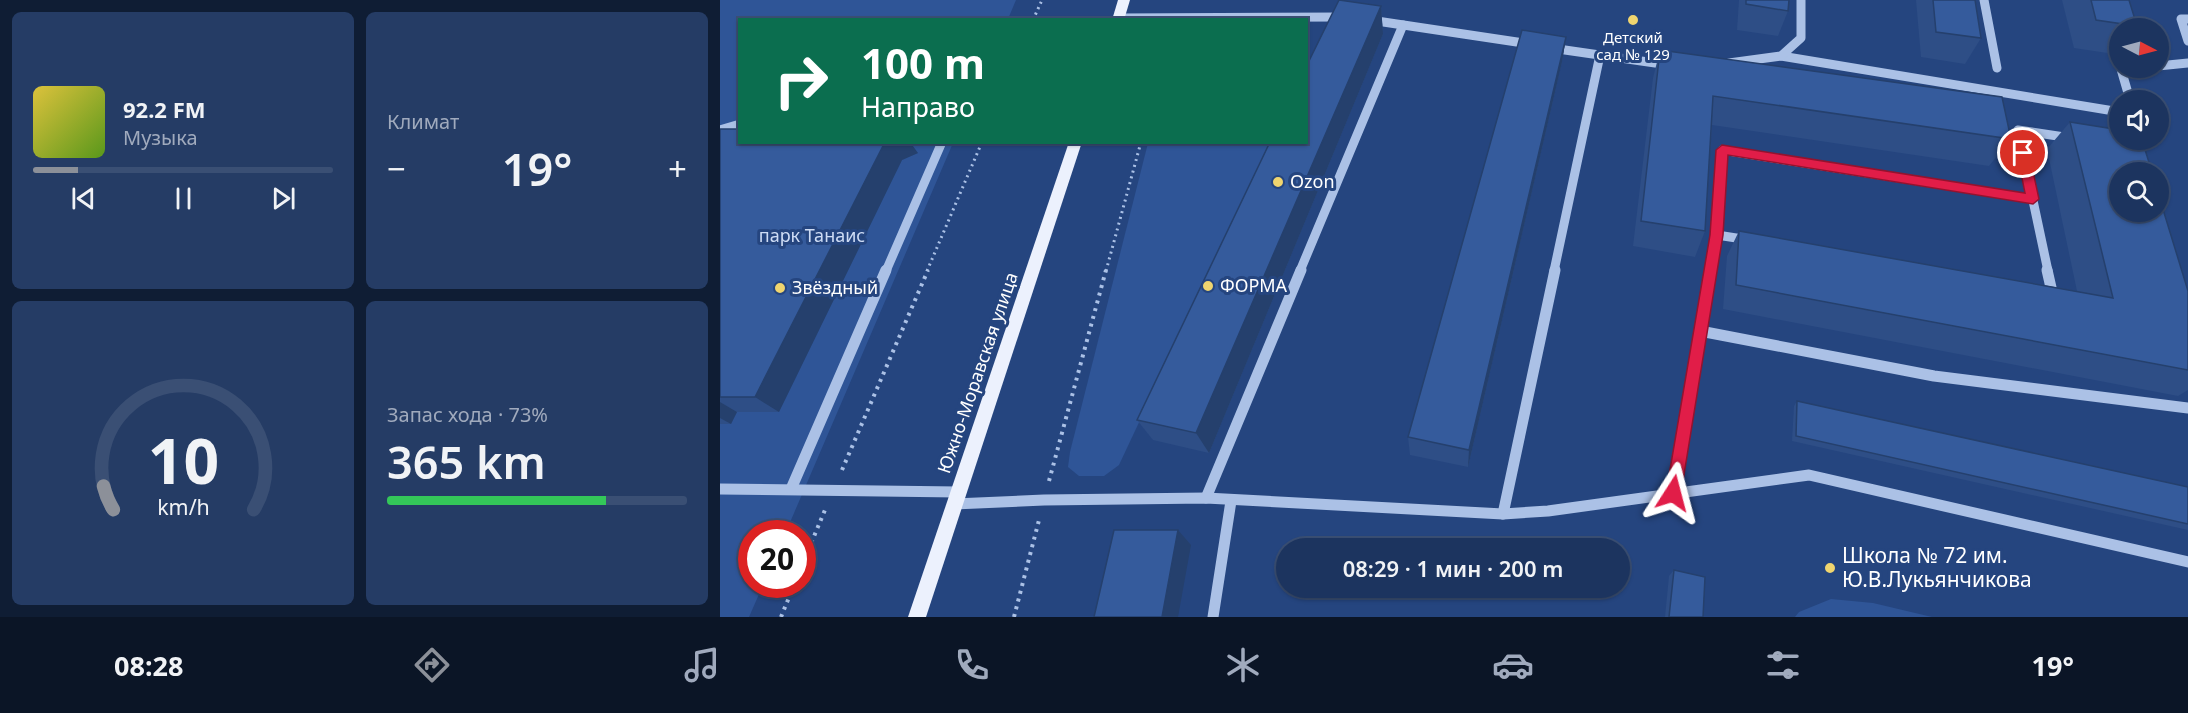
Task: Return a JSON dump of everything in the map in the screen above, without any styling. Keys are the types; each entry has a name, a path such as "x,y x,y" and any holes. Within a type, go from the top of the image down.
{"main road":[{"path":"1118,18 1124,0"},
{"name":"Южно-Моравская улица","path":"917,617 1075,144"}],"lane":[{"path":"1781,56 1801,38 1802,0"},
{"path":"1984,0 1997,68"},
{"path":"1236,18 1353,17"},
{"path":"1363,19 1678,67"},
{"path":"2188,19 2181,19 2188,41"},
{"path":"1206,498 1403,25"},
{"path":"1503,514 1600,55"},
{"path":"1724,64 1781,56 2109,109"},
{"path":"2169,65 2188,63"},
{"path":"720,130 738,125"},
{"path":"2029,289 2052,292 2018,130 2086,140"},
{"path":"791,489 941,144"},
{"path":"1673,493 1716,235 1722,150 2033,199"},
{"path":"1716,235 1763,243"},
{"path":"1700,331 1934,376 2188,408"},
{"path":"720,489 834,489 956,498 1044,500 1206,498 1503,514 1548,511 1809,475 2188,562"},
{"path":"1213,617 1231,501"}],"path":[{"path":"1035,18 1042,0"},
{"path":"816,532 981,144"},
{"path":"1014,617 1140,144"},
{"path":"781,617 789,598"}],"green space":[{"name":"парк Танаис","path":"720,0 1016,0 1008,18 738,18 738,144 953,144 791,520 738,520 738,598 757,598 749,617 720,617"},
{"path":"1148,144 1270,144 1119,465 1104,476 1079,476 1068,467"},
{"path":"1831,599 1873,603 1932,617 1795,617 1799,612"}],"building":[{"path":"1339,0 1381,6 1196,433 1137,420 1269,144 1308,144 1308,63"},
{"path":"1746,0 1789,0 1788,11 1746,4"},
{"path":"1933,0 1975,0 1981,38 1936,32"},
{"path":"2091,0 2129,0 2135,18 2109,18 2109,22 2096,20"},
{"path":"1522,30 1566,37 1469,450 1408,437"},
{"path":"1660,50 2002,97 2011,139 1713,96 1705,231 1641,221"},
{"path":"2070,122 2109,128 2109,150 2145,150 2149,162 2109,162 2109,222 2167,222 2188,291 2188,370 1736,285 1739,231 2113,298"},
{"name":"Звёздный","path":"720,129 738,129 738,144 884,144 755,397 720,397"},
{"path":"1797,401 2188,487 2188,524 1796,436"},
{"path":"1114,530 1178,530 1162,617 1094,617"},
{"path":"1674,570 1705,577 1703,617 1669,617"}],"place":[{"name":"Детский сад № 129","path":"1633,20"},
{"name":"Ozon","path":"1278,182"},
{"name":"ФОРМА","path":"1208,286"},
{"name":"Звёздный","path":"780,288"},
{"name":"Школа № 72 им. Ю.В.Лукьянчикова","path":"1830,568"}],"route":[{"path":"1673,493 1716,235 1722,150 2033,199 2023,153"}]}
